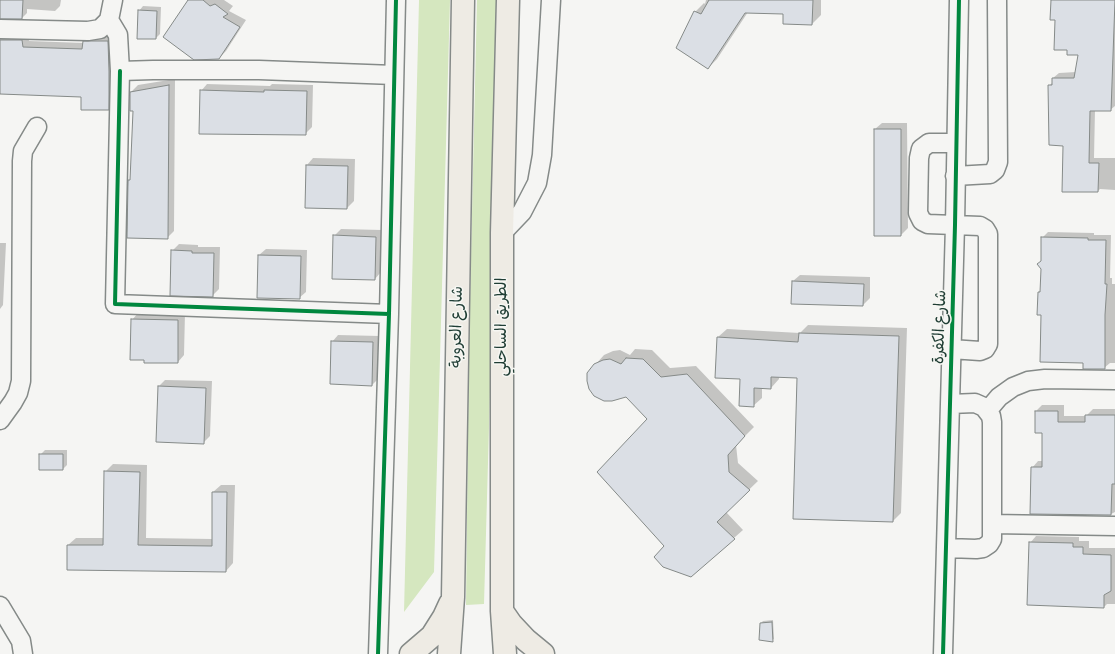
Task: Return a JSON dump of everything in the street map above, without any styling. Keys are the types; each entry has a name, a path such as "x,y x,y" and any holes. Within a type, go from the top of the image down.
{"highway":[{"name":"شارع العروبة","path":"449,654 453,597 463,0"},
{"name":"الطريق الساحلي","path":"505,654 502,611 502,233 508,0"},
{"path":"411,654 432,636 444,617 453,597"},
{"path":"502,611 511,624 526,640 543,654"}],"street":[{"path":"0,29 88,31 100,28 109,20 113,0"},
{"path":"378,654 389,314 396,0"},
{"path":"502,233 522,212 537,183 542,155 551,0"},
{"name":"شارع الكفرة","path":"943,654 955,225 959,0"},
{"path":"955,176 990,174 995,170 998,162 998,0"},
{"path":"109,20 118,35 120,71 115,304 389,314"},
{"path":"120,71 259,70 394,75"},
{"path":"0,420 18,393 21,381 22,161 23,151 37,127"},
{"path":"951,349 980,351 985,349 988,344 988,234 985,229 980,226 928,224 922,221 918,213 919,154 924,146 929,143 956,143"},
{"path":"988,410 999,397 1012,387 1028,381 1045,379 1115,380"},
{"path":"947,548 983,548 989,544 992,538 992,422 988,410 980,404 950,404"},
{"path":"992,524 1115,526"},
{"path":"0,606 21,641 23,654"}],"green space":[{"path":"419,0 450,0 434,572 404,612"},
{"path":"477,0 501,0 484,604 466,605 469,343"}],"building":[{"path":"0,0 23,0 22,19 0,19"},
{"path":"188,0 203,0 210,6 215,4 228,14 223,17 240,27 219,59 194,60 163,37"},
{"path":"709,0 813,0 812,25 783,24 783,14 745,13 708,69 676,48 694,11 701,14"},
{"path":"1051,0 1115,0 1111,111 1090,111 1089,163 1099,163 1098,192 1062,192 1063,146 1049,145 1048,85 1052,85 1052,78 1074,78 1078,55 1067,55 1067,50 1054,50 1055,20 1050,20"},
{"path":"138,10 157,11 156,39 137,39"},
{"path":"0,40 22,40 23,47 82,49 83,41 108,41 109,110 81,110 81,97 0,94"},
{"path":"169,85 168,239 127,238 128,180 130,180 133,111 130,111 130,92"},
{"path":"200,90 264,92 264,90 307,91 306,135 199,134"},
{"path":"874,129 901,129 901,236 874,236"},
{"path":"306,165 348,166 347,209 305,208"},
{"path":"333,235 376,237 375,280 332,279"},
{"path":"1041,237 1106,240 1105,284 1107,284 1105,315 1105,369 1083,369 1083,363 1040,362 1041,315 1037,315 1041,269 1037,264 1041,261"},
{"path":"171,250 192,251 192,253 214,253 213,297 170,296"},
{"path":"258,255 301,256 300,299 257,298"},
{"path":"792,281 864,284 863,306 791,304"},
{"path":"131,319 178,320 178,363 144,363 144,360 130,360"},
{"path":"799,333 899,336 893,522 793,519 797,378 771,377 771,389 754,388 754,407 739,406 740,379 715,378 717,337 798,342"},
{"path":"331,341 373,342 372,386 330,384"},
{"path":"626,358 643,359 661,377 687,374 745,436 728,455 729,472 750,490 717,522 735,539 691,577 663,567 654,557 664,546 597,472 647,419 626,397 612,401 604,401 594,396 589,389 587,373 594,364 610,359 621,364"},
{"path":"158,386 206,388 204,444 156,442"},
{"path":"1035,411 1058,411 1058,422 1085,422 1085,415 1115,415 1115,484 1112,484 1111,515 1030,514 1031,467 1042,467 1042,433 1035,433"},
{"path":"39,454 63,454 63,470 39,470"},
{"path":"104,471 140,472 138,545 212,546 212,492 227,492 226,572 67,570 67,545 103,545"},
{"path":"1029,542 1073,543 1073,547 1083,547 1083,554 1111,555 1111,591 1104,595 1104,608 1027,605"},
{"path":"772,622 773,642 759,640 760,623"}],"cycle path":[{"path":"378,654 389,314 396,0"},
{"path":"943,654 955,225 959,0"},
{"path":"120,71 115,304 389,314"}]}
